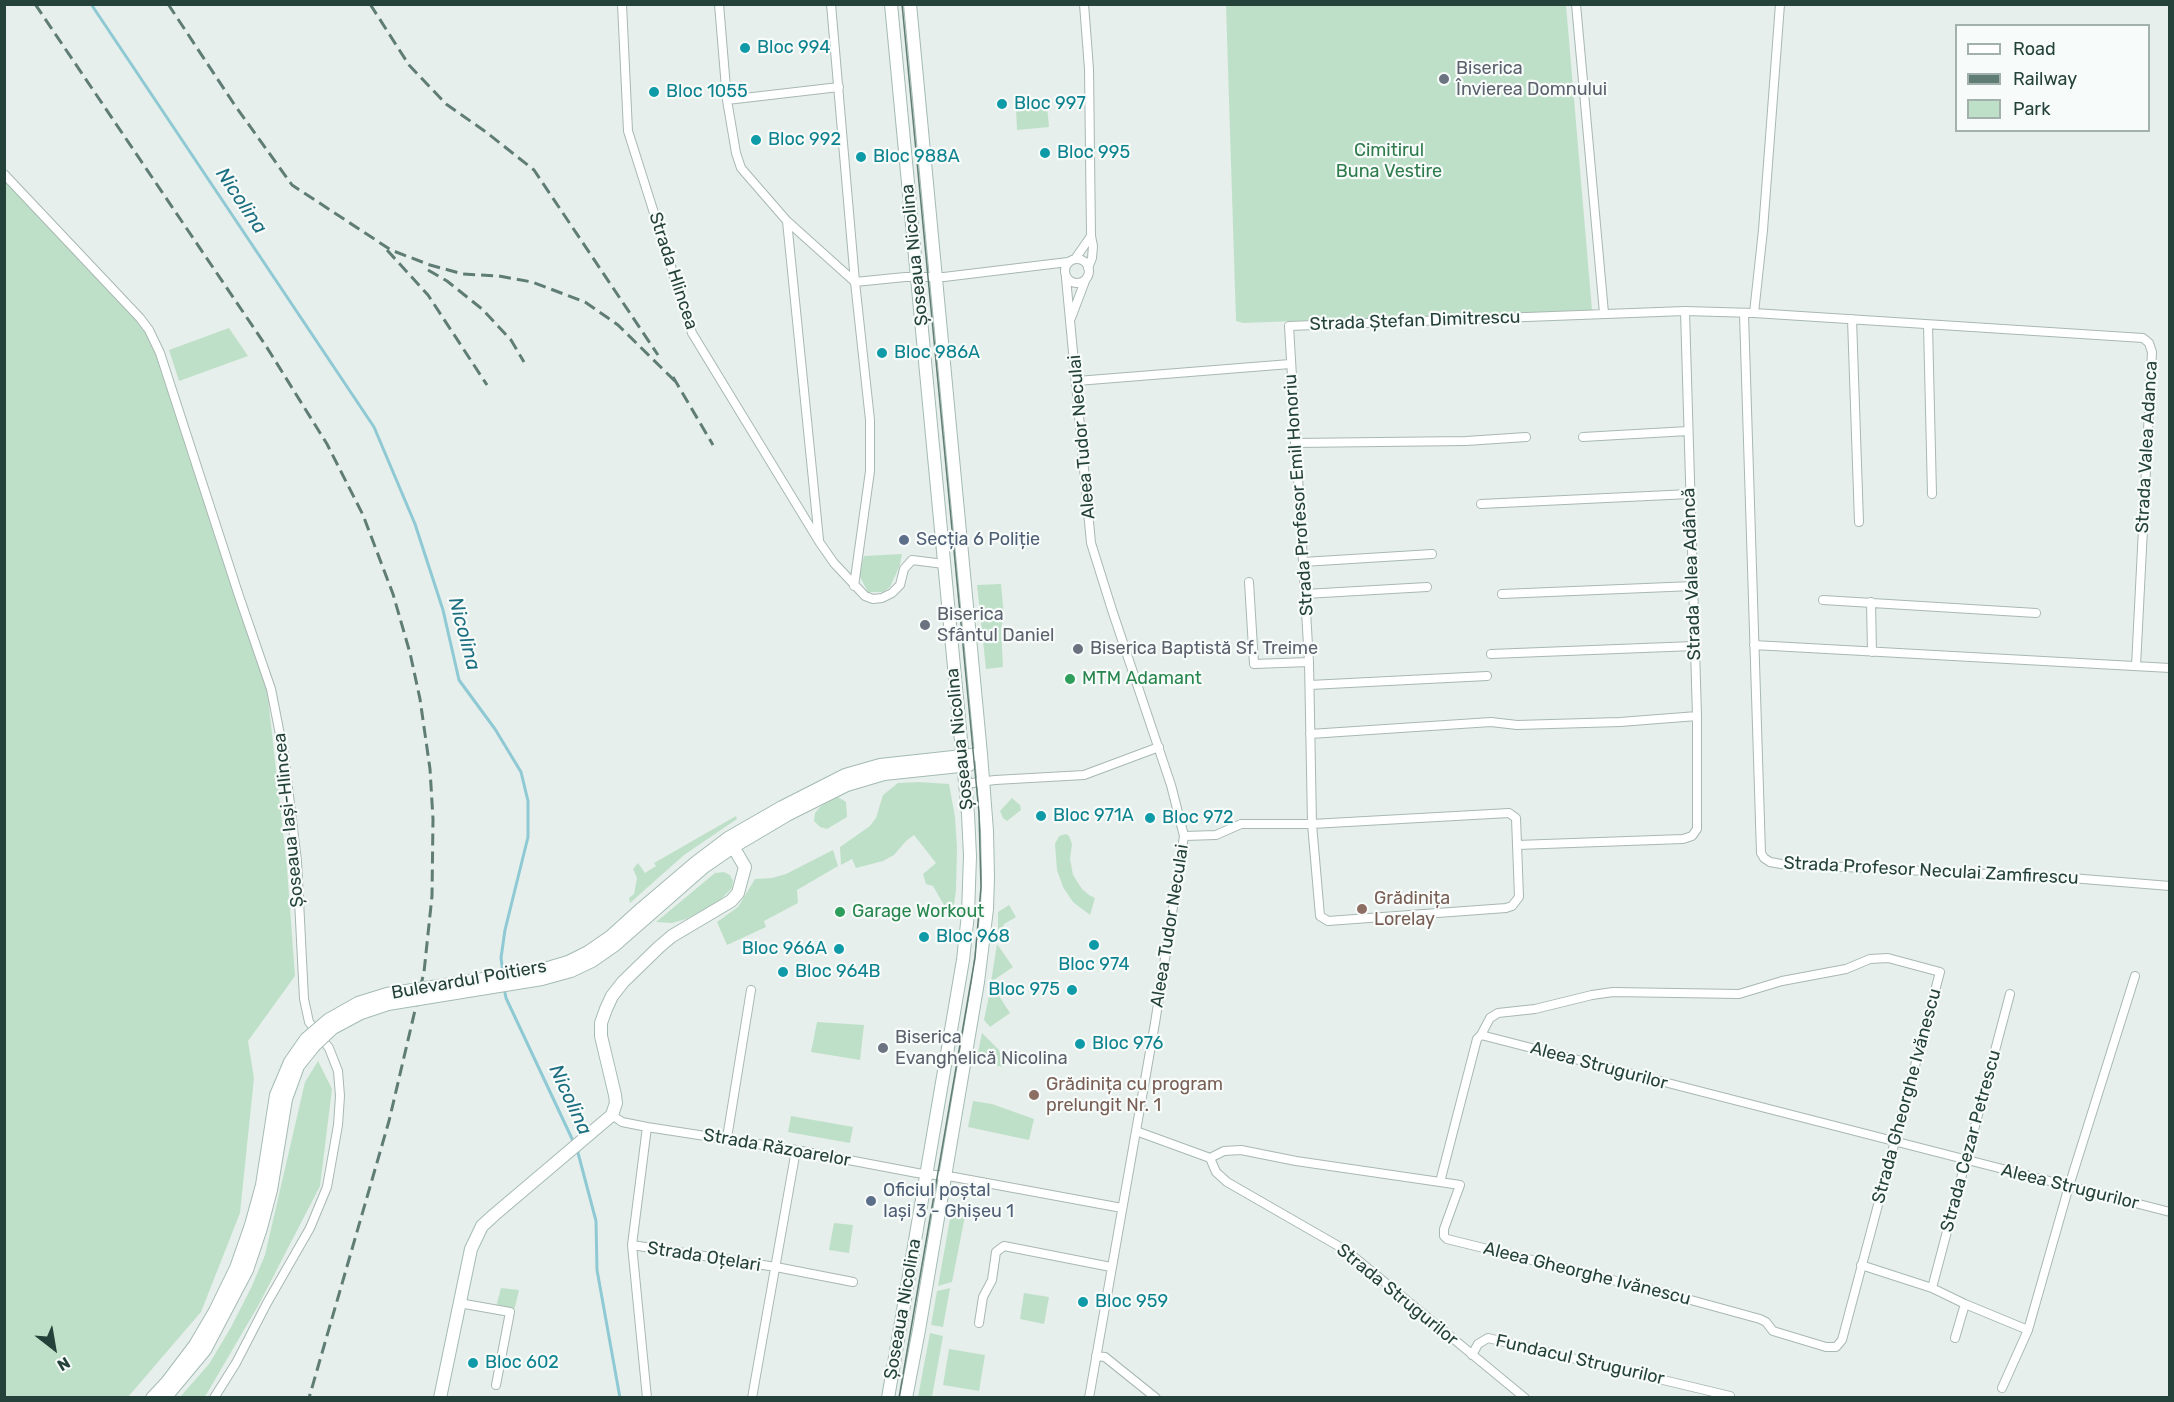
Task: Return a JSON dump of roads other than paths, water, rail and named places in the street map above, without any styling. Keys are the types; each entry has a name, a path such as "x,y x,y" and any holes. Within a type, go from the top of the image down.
{"main road":[{"name":"Șoseaua Nicolina","path":"888,1398 967,933 970,856 891,4"},
{"name":"Șoseaua Nicolina","path":"906,1398 978,982 986,924 988,854 910,4"},
{"name":"Bulevardul Poitiers","path":"152,1398 195,1345 216,1311 236,1268 251,1226 262,1185 276,1095 290,1062 328,1020 358,1003 387,994 542,969 568,962 588,952 644,913 703,856 730,842 782,807 853,772 880,765 981,759"},
{"path":"440,1398 471,1249 482,1226 612,1115 616,1103 615,1095 600,1036 601,1023 606,1009 612,996 623,982 659,947 672,936 731,901 738,893 745,867 730,842"},
{"name":"Bulevardul Poitiers","path":"165,1398 204,1350 246,1270 271,1190 286,1099 310,1042"}],"street":[{"name":"Strada Hlincea","path":"622,4 628,131 692,333 819,543 854,586 865,596 873,599 882,598 892,593 900,585 904,569 912,560 944,564"},
{"path":"719,4 727,100 736,153 741,168 788,221 855,282 917,277 935,278 1071,261 1085,262 1088,268"},
{"path":"831,4 870,440 870,471 854,586"},
{"name":"Aleea Tudor Neculai","path":"1071,319 1088,275 1093,246 1089,69 1084,4"},
{"path":"1576,4 1604,313"},
{"path":"1754,313 1763,230 1780,4"},
{"path":"727,100 839,87"},
{"name":"Șoseaua Iași-Hlincea","path":"4,174 149,330 160,353 271,689 284,755 297,861 304,999 309,1022 329,1048 338,1071 340,1096 338,1125 327,1187 310,1228 236,1363 214,1398"},
{"path":"788,221 819,543"},
{"name":"Aleea Tudor Neculai","path":"1089,1398 1155,1023 1184,836 1172,784 1112,609 1092,543 1065,275 1071,261 1091,236"},
{"path":"1045,264 1065,275 1075,284 1085,281"},
{"name":"Strada Ștefan Dimitrescu","path":"1290,364 1289,326 1685,311"},
{"name":"Strada Valea Adanca","path":"1685,311 1754,313 2139,338 2150,343 2152,352 2136,666"},
{"name":"Strada Valea Adâncă","path":"1517,845 1683,839 1692,836 1697,829 1697,716 1685,311"},
{"name":"Strada Profesor Neculai Zamfirescu","path":"1744,314 1761,853 1764,858 1781,864 2071,878 2169,886"},
{"path":"1852,319 1859,522"},
{"path":"1928,325 1932,494"},
{"path":"1077,381 1290,364"},
{"name":"Strada Profesor Emil Honoriu","path":"1290,364 1309,662 1312,824 1320,916 1328,921 1512,906 1519,893 1517,845"},
{"path":"1583,437 1688,431"},
{"path":"1295,443 1466,441 1526,437"},
{"path":"1481,504 1690,494"},
{"path":"1303,562 1432,554"},
{"path":"1249,582 1254,664 1309,662"},
{"path":"1502,594 1693,586"},
{"path":"1305,594 1427,587"},
{"path":"1823,600 2036,613"},
{"path":"1871,602 1872,652"},
{"path":"1754,645 2169,668"},
{"path":"1491,654 1694,646"},
{"path":"1310,685 1487,676"},
{"path":"1310,734 1491,722 1517,725 1620,722 1697,716"},
{"path":"965,784 1084,775 1159,747"},
{"path":"1184,836 1216,835 1241,824 1312,824 1506,813 1513,814 1516,818 1517,845"},
{"name":"Strada Gheorghe Ivănescu","path":"1481,1035 1490,1018 1497,1013 1535,1009 1613,992 1739,994 1782,981 1846,969 1870,959 1888,958 1940,972 1842,1340 1836,1347 1826,1347 1778,1333"},
{"path":"2002,1388 2028,1330 2069,1186 2135,976"},
{"path":"727,1138 751,990"},
{"name":"Strada Cezar Petrescu","path":"1932,1288 2010,994"},
{"path":"1136,1131 1210,1158 1224,1151 1241,1150 1296,1161 1440,1182 1477,1039 1481,1035"},
{"name":"Aleea Strugurilor","path":"1481,1035 2169,1212"},
{"name":"Strada Răzoarelor","path":"612,1115 621,1122 647,1127 727,1138 1122,1208"},
{"path":"647,1127 632,1245 647,1398"},
{"path":"752,1398 796,1150"},
{"name":"Strada Strugurilor","path":"1210,1158 1216,1172 1227,1182 1347,1251 1525,1398"},
{"name":"Aleea Gheorghe Ivănescu","path":"1440,1182 1460,1185 1444,1229 1444,1236 1448,1239 1669,1294 1766,1322 1773,1331 1778,1333"},
{"name":"Strada Oțelari","path":"632,1245 853,1281"},
{"path":"979,1323 983,1297 992,1280 996,1252 1005,1246 1112,1267"},
{"path":"1861,1265 1932,1288 2028,1330"},
{"path":"459,1304 510,1312 496,1385"},
{"path":"1955,1338 1965,1304"},
{"name":"Fundacul Strugurilor","path":"1472,1355 1478,1344 1488,1338 1730,1396"},
{"path":"1096,1356 1105,1357 1156,1398"}],"waterway":[{"name":"Nicolina","path":"91,4 374,427 415,524 443,610 459,680 495,729 521,772 528,801 528,837 505,930 501,958 503,972"},
{"name":"Nicolina","path":"504,988 506,998 574,1143"},
{"name":"Nicolina","path":"577,1149 596,1221 597,1270 620,1398"}],"tram line":[{"path":"899,1398 975,958 981,887 979,813 902,4"}],"railway":[{"path":"35,4 266,346 327,444 363,515 393,594 420,699 430,769 433,819 432,896 424,972 389,1121 309,1398"},
{"path":"168,4 234,104 292,185 391,250 430,265 463,274 499,276 532,282 585,302 618,325 678,384"},
{"path":"370,4 409,65 446,104 534,170 658,355"},
{"path":"387,250 428,295 487,385"},
{"path":"428,270 447,281 482,309 511,340 524,362"},
{"path":"673,377 713,445"}],"place":[{"name":"Bloc 994","path":"745,48"},
{"name":"Biserica Învierea Domnului","path":"1444,79"},
{"name":"Bloc 1055","path":"654,92"},
{"name":"Bloc 997","path":"1002,104"},
{"name":"Bloc 992","path":"756,140"},
{"name":"Bloc 995","path":"1045,153"},
{"name":"Bloc 988A","path":"861,157"},
{"name":"Bloc 986A","path":"882,353"},
{"name":"Secția 6 Poliție","path":"904,540"},
{"name":"Biserica Sfântul Daniel","path":"925,625"},
{"name":"Biserica Baptistă Sf. Treime","path":"1078,649"},
{"name":"MTM Adamant","path":"1070,679"},
{"name":"Bloc 971A","path":"1041,816"},
{"name":"Bloc 972","path":"1150,818"},
{"name":"Grădinița Lorelay","path":"1362,909"},
{"name":"Garage Workout","path":"840,912"},
{"name":"Bloc 968","path":"924,937"},
{"name":"Bloc 974","path":"1094,945"},
{"name":"Bloc 966A","path":"839,949"},
{"name":"Bloc 964B","path":"783,972"},
{"name":"Bloc 975","path":"1072,990"},
{"name":"Bloc 976","path":"1080,1044"},
{"name":"Biserica Evanghelică Nicolina","path":"883,1048"},
{"name":"Grădinița cu program prelungit Nr. 1","path":"1034,1095"},
{"name":"Oficiul poștal Iași 3 - Ghișeu 1","path":"871,1201"},
{"name":"Bloc 959","path":"1083,1302"},
{"name":"Bloc 602","path":"473,1363"}],"park label":[{"name":"Cimitirul Buna Vestire","path":"1389,161"}]}
